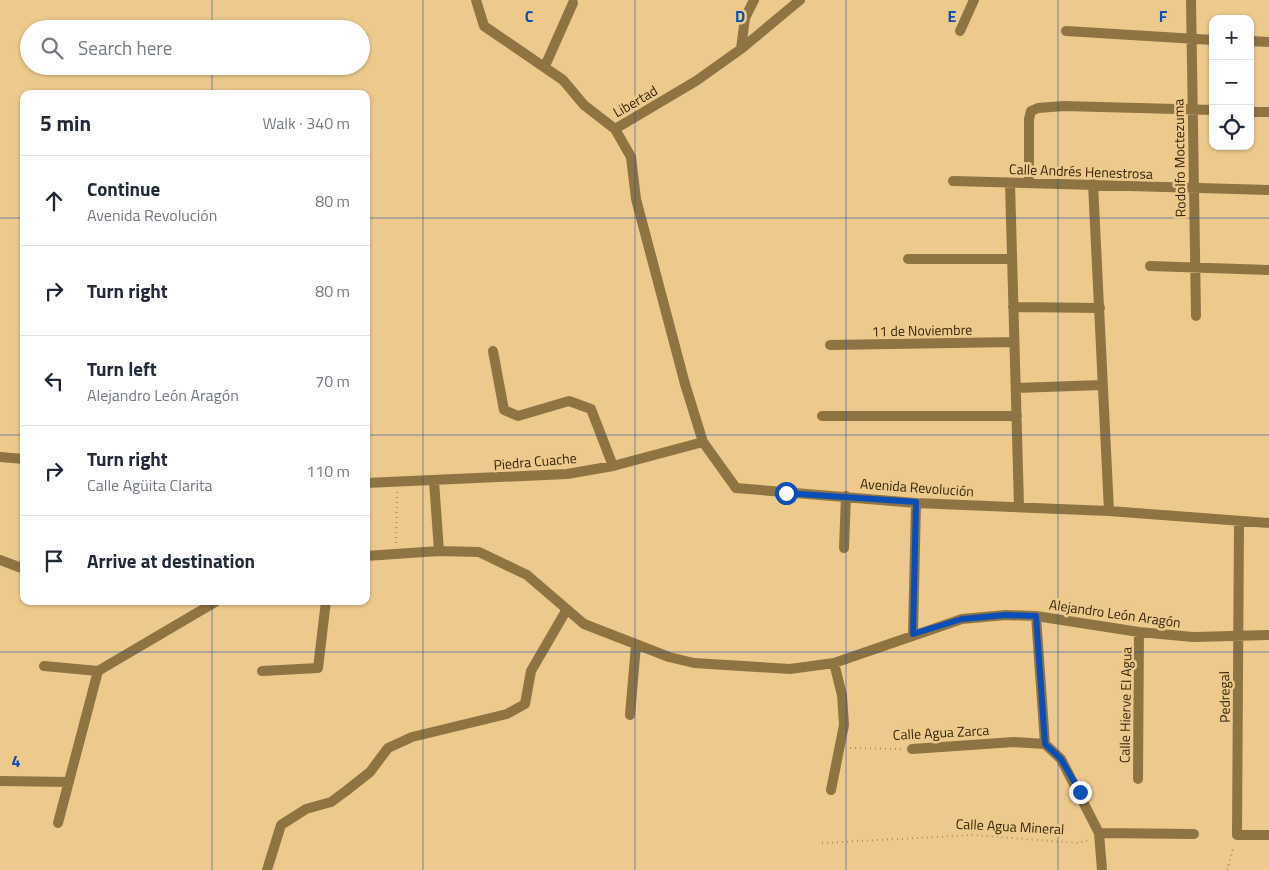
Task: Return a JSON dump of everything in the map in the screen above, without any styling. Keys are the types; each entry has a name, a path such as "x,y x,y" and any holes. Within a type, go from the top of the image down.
{"street":[{"name":"Libertad","path":"476,0 484,26 563,80 584,105 615,129 696,81 741,49 800,0"},
{"path":"741,49 745,18 754,0"},
{"path":"960,31 974,0"},
{"name":"Rodolfo Moctezuma","path":"1191,0 1190,39 1194,189 1193,267 1196,316"},
{"path":"545,66 573,3"},
{"path":"1066,31 1209,40"},
{"path":"1254,41 1269,42"},
{"path":"1029,183 1031,111 1038,108 1064,106 1209,110"},
{"path":"1254,112 1269,112"},
{"name":"Avenida Revolución","path":"615,129 631,157 636,199 685,384 704,442 736,488 916,502 1109,511 1269,523"},
{"name":"Calle Andrés Henestrosa","path":"953,181 1269,190"},
{"path":"1010,183 1019,506"},
{"path":"1093,184 1100,308 1101,385 1109,511"},
{"path":"908,259 1011,258"},
{"path":"1150,266 1269,270"},
{"path":"1013,307 1100,308"},
{"name":"11 de Noviembre","path":"830,345 1014,342"},
{"path":"494,351 504,410 518,416 569,401 590,408 613,466"},
{"path":"1016,388 1101,385"},
{"path":"822,416 1017,416"},
{"name":"Piedra Cuache","path":"370,482 434,482 567,474 613,466 704,442"},
{"path":"0,457 20,458"},
{"path":"434,482 439,551"},
{"path":"844,548 846,496"},
{"path":"913,634 916,502"},
{"name":"Pedregal","path":"1238,522 1237,635 1240,754 1238,835"},
{"name":"Alejandro León Aragón","path":"370,556 439,551 479,552 527,575 584,624 636,645 694,663 790,670 834,663 913,634 962,619 1006,615 1036,616 1140,632 1193,637 1269,635"},
{"path":"0,560 20,568"},
{"path":"44,666 98,671 210,605"},
{"path":"262,670 318,668 326,605"},
{"path":"267,870 282,825 306,809 331,802 370,772 388,748 412,737 507,714 525,704 531,670 567,609"},
{"path":"1036,616 1045,744 1061,759 1099,833 1102,870"},
{"name":"Calle Hierve El Agua","path":"1138,779 1140,632"},
{"path":"630,715 636,645"},
{"path":"831,790 844,724 842,695 834,663"},
{"path":"58,823 98,671"},
{"name":"Calle Agua Zarca","path":"912,749 1014,742 1045,744"},
{"path":"0,781 69,782"},
{"path":"1099,833 1194,834"},
{"path":"1238,835 1269,835"}],"path":[{"path":"396,554 397,483"},
{"name":"Calle Agua Zarca","path":"839,748 912,749"},
{"name":"Calle Agua Mineral","path":"822,843 973,835 1078,843 1092,839 1099,833"},
{"path":"1227,870 1238,835"}],"route":[{"path":"786,493 916,502 913,634 962,619 1006,615 1036,616 1045,744 1061,759 1080,792"}]}
